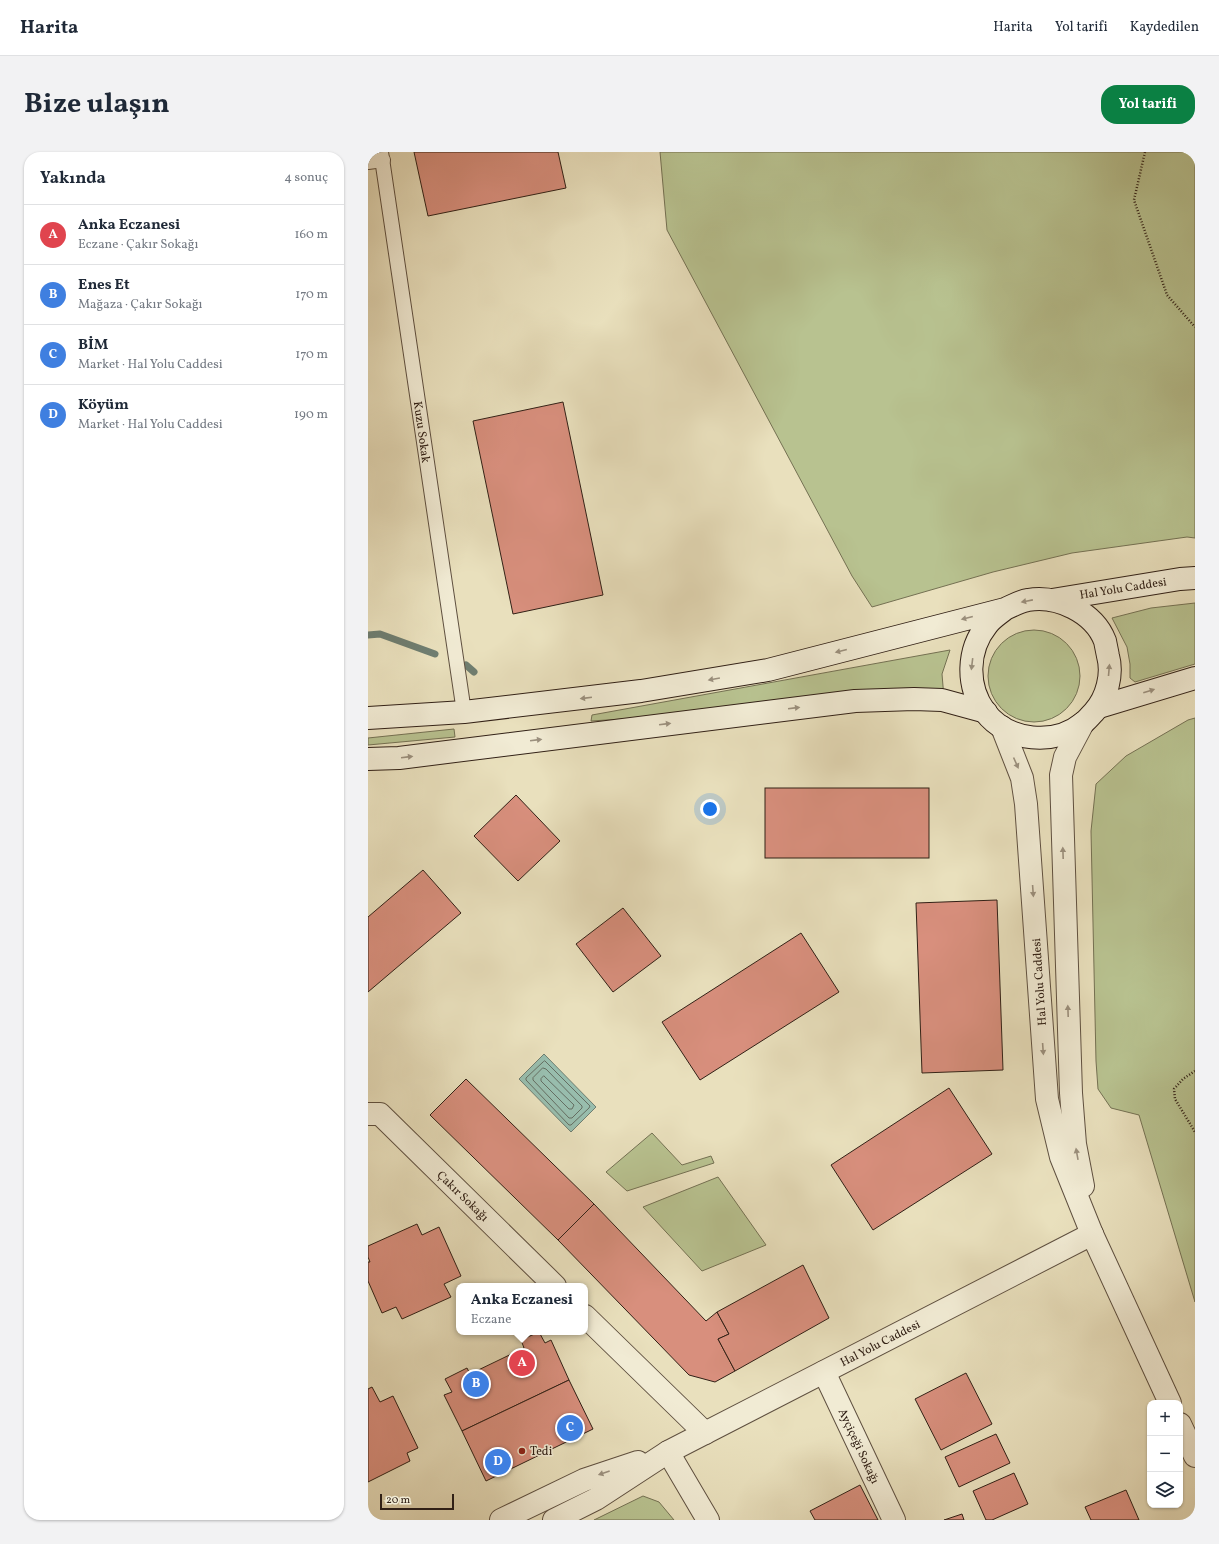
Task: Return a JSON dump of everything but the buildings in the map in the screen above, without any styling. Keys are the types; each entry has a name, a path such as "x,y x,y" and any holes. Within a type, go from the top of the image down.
{"street":[{"name":"Hal Yolu Caddesi","path":"1051,600 1180,579 1195,578"},
{"path":"368,718 464,712 641,691 768,670 1005,609 1027,600 1051,600 1073,607 1092,621 1104,640 1110,662 1108,686 1099,707 1083,723 1064,734 1043,739 1022,736 1002,727 986,712 974,691 970,668 975,644 987,624 1005,609"},
{"path":"1099,707 1195,678"},
{"path":"368,759 399,758 855,701 914,699 942,700 986,712"},
{"path":"1083,723 1065,757 1061,775 1071,1093 1075,1144 1092,1234 1169,1400"},
{"name":"Hal Yolu Caddesi","path":"554,1520 596,1499 668,1452 1092,1234 1061,1157 1047,1099 1026,804 1022,778 1002,727"},
{"name":"Çakır Sokağı","path":"368,1114 380,1114 552,1283"},
{"path":"588,1319 705,1433"},
{"name":"Ayçiçeği Sokağı","path":"824,1372 894,1520"},
{"path":"1183,1430 1195,1456"},
{"path":"668,1452 708,1520"},
{"name":"Hal Yolu Caddesi","path":"501,1520 584,1480 668,1452"}],"lane":[{"path":"368,162 382,156"},
{"name":"Kuzu Sokak","path":"382,156 464,712"}],"path":[{"path":"1145,152 1134,200 1167,295 1195,327"},
{"path":"1195,1071 1183,1079 1174,1089 1175,1099 1195,1132"}],"shaded area":[{"path":"660,152 1195,152 1195,538 1187,537 1072,553 993,572 872,607 852,576 667,230"},
{"path":"1195,603 1195,664 1135,682 1130,678 1130,664 1127,647 1112,618 1151,608"},
{"path":"1034,630 1052,633 1067,643 1077,658 1080,676 1077,694 1067,709 1052,719 1034,722 1016,719 1001,709 991,694 988,676 991,658 1001,643 1016,633"},
{"path":"950,650 942,674 944,698 591,721 592,715"},
{"path":"1195,718 1195,1302 1139,1115 1111,1108 1098,1089 1096,1061 1091,831 1096,784 1126,756 1188,720"},
{"path":"454,729 455,737 368,745 368,738"},
{"path":"652,1133 682,1165 711,1156 714,1163 627,1191 606,1172"},
{"path":"718,1177 766,1245 702,1271 643,1207"},
{"path":"643,1496 659,1502 674,1520 594,1520"}],"water":[{"path":"544,1054 596,1107 571,1132 519,1079"}],"waterway":[{"path":"368,635 380,634 435,654"},
{"path":"466,665 474,672"}],"place":[{"name":"Anka Eczanesi","path":"522,1363"},
{"name":"Enes Et","path":"476,1384"},
{"name":"BİM","path":"570,1428"},
{"name":"Tedi","path":"522,1451"},
{"name":"Köyüm","path":"498,1462"}]}
